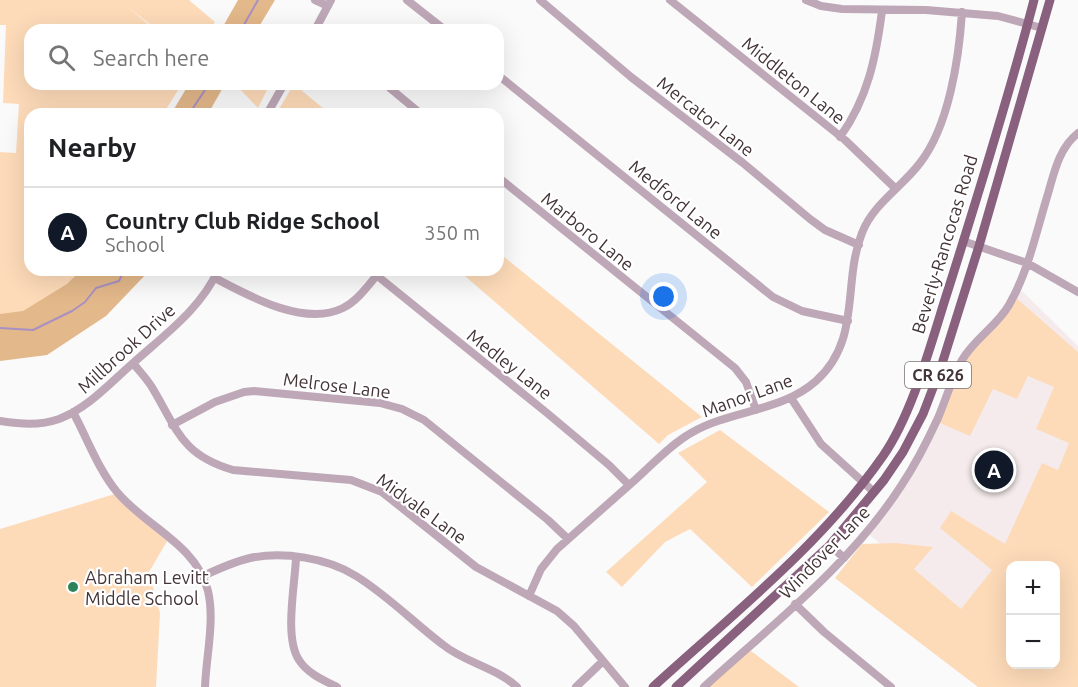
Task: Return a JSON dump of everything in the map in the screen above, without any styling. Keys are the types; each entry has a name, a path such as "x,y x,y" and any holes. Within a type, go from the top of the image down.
{"main road":[{"name":"Beverly-Rancocas Road","path":"653,687 812,542 884,453 904,414 922,370 963,241 1034,0"},
{"name":"Beverly-Rancocas Road","path":"676,687 830,545 874,492 903,452 923,414 941,367 979,246 1050,0"}],"street":[{"path":"315,0 329,3 318,24"},
{"path":"407,0 437,24"},
{"name":"Mercator Lane","path":"540,0 631,77 734,156 810,219 825,230 859,245"},
{"name":"Middleton Lane","path":"670,0 840,136 896,189"},
{"path":"806,0 832,8 962,12 998,16 1042,28"},
{"path":"840,136 856,112 867,87 876,58 882,10"},
{"name":"Manor Lane","path":"529,596 545,562 568,539 689,434 711,423 791,398 817,380 830,365 841,346 848,321 861,235 871,216 920,164 938,132 957,62 962,12"},
{"name":"Medford Lane","path":"504,80 773,297 802,311 848,321"},
{"path":"270,108 281,90"},
{"path":"392,90 414,108"},
{"name":"Windover Lane","path":"704,687 844,558 885,510 908,476 933,429 962,361 975,343 1005,312 1018,287 1058,161 1068,142 1078,133"},
{"name":"Marboro Lane","path":"504,182 735,368 746,382 756,410"},
{"path":"963,241 1027,263 1078,292"},
{"name":"Millbrook Drive","path":"0,421 36,424 60,418 93,399 189,312 210,287 215,276"},
{"path":"219,276 270,305 291,310 324,313 352,302 371,276"},
{"name":"Medley Lane","path":"377,276 547,413 609,465 629,485"},
{"name":"Midvale Lane","path":"133,363 149,382 172,425 190,449 215,465 243,471 351,480 372,487 391,499 476,567 556,611 574,626 625,687"},
{"name":"Melrose Lane","path":"172,425 215,402 244,392 266,391 392,406 424,420 548,520 568,539"},
{"path":"791,398 821,444 874,492"},
{"path":"73,412 119,495 189,555 203,576 208,592 210,612 205,687"},
{"path":"830,545 844,558"},
{"path":"203,576 248,558 268,556 296,558 334,565 356,575 376,589 442,645 462,657 494,670 517,687"},
{"path":"296,558 291,629 294,650 304,667 337,687"},
{"path":"795,604 824,632 891,687"},
{"path":"576,687 603,662"}],"shaded area":[{"path":"0,0 189,0 215,22 214,24 150,24 127,6 148,24 24,24 24,90 178,90 167,108 24,108 24,276 94,276 73,299 0,317 0,152 16,153 19,104 3,103 6,25 0,25"},
{"path":"238,0 275,0 261,24 224,24"},
{"path":"185,90 222,90 211,108 175,108"},
{"path":"241,90 267,90 258,108"},
{"path":"290,90 301,90 323,108 280,108"},
{"path":"504,257 702,417 668,435 659,444 465,276 504,276"},
{"path":"75,276 144,276 106,316 47,355 0,361 0,314 23,311 67,284"},
{"path":"1018,287 1078,346 1078,687 1060,668 1060,561 1006,561 1006,647 867,533 885,510"},
{"path":"1014,296 1078,352 1078,687 978,687 835,578 862,544 895,543 933,547 914,569 961,609 992,570 940,528 951,511 1005,544 1042,463 1058,470 1069,443 1036,429 1054,387 1028,376 1017,399 993,389 970,436 940,423 965,356"},
{"path":"720,430 829,512 752,587 690,529 665,542 622,587 606,572 707,482 678,453"},
{"name":"Abraham Levitt Middle School","path":"118,493 169,538 149,572 160,613 156,687 0,687 0,529"},
{"path":"747,648 799,687 704,687"}],"waterway":[{"path":"244,24 258,0"},
{"path":"193,108 205,90"},
{"path":"0,328 33,330 72,311 85,302 96,288 119,281 121,276"}],"place":[{"name":"Country Club Ridge School","path":"994,470"},
{"name":"Abraham Levitt Middle School","path":"73,587"}]}
